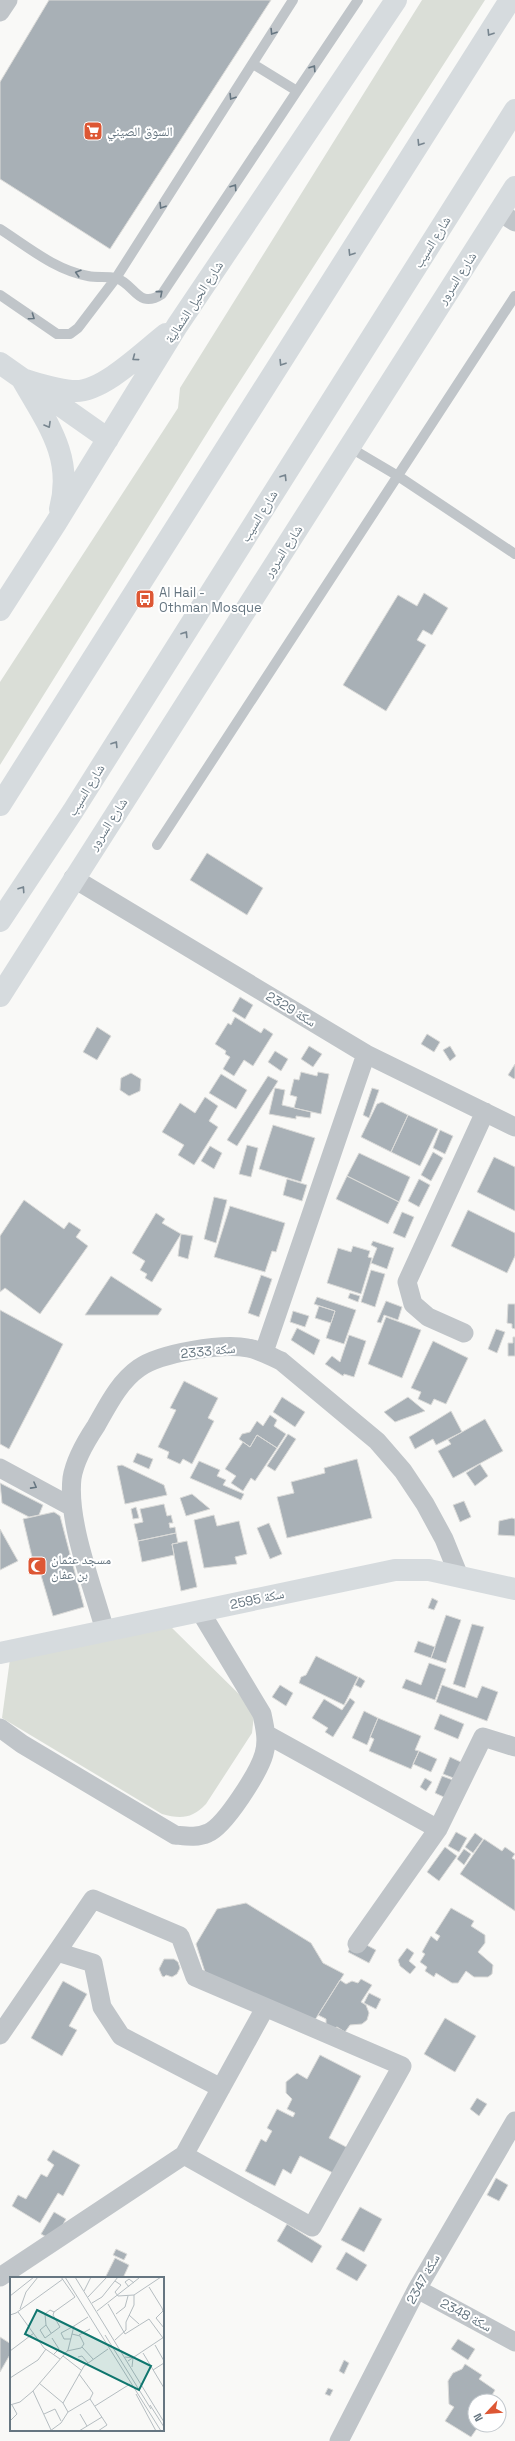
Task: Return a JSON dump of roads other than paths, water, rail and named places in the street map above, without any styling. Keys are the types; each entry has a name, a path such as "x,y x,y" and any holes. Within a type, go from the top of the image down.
{"main road":[{"name":"شارع الحيل الشمالية","path":"0,610 108,439 177,326 396,0"},
{"path":"0,806 510,0"},
{"name":"شارع السيب","path":"0,921 73,811 515,110"},
{"name":"شارع السرور","path":"0,996 349,447 507,217 515,187"},
{"path":"22,379 60,390 78,391 98,385 177,326"},
{"path":"0,363 108,439"},
{"path":"22,379 56,439 65,470 65,489 56,522"},
{"name":"سكة 2595","path":"0,1653 395,1570 429,1570 515,1589"}],"street":[{"path":"0,12 8,0"},
{"name":"سكة 2329","path":"74,878 366,1054 515,1127"},
{"path":"264,1352 366,1054"},
{"path":"464,1333 428,1317 413,1304 407,1282 485,1112"},
{"name":"سكة 2333","path":"105,1631 72,1507 72,1477 82,1449 120,1385 139,1368 162,1356 230,1347 247,1347 264,1352 281,1361 377,1441 403,1471 425,1504 444,1539 459,1576"},
{"path":"0,1468 72,1507"},
{"path":"0,1728 22,1744 175,1835 192,1837 208,1833 222,1824 255,1772 264,1754 266,1734 262,1714 200,1611"},
{"path":"266,1734 438,1829"},
{"path":"357,1944 438,1829 483,1738 515,1747"},
{"path":"0,2035 93,1899 180,1936 195,1977 402,2066 312,2227 184,2155"},
{"path":"57,1952 93,1963 102,2007 121,2036 221,2088"},
{"path":"0,2277 184,2155 265,2008"},
{"name":"سكة 2347","path":"339,2441 417,2289 515,2121"},
{"name":"سكة 2348","path":"417,2289 515,2342"}],"lane":[{"path":"0,295 57,334 64,335 78,328 116,278 293,0"},
{"path":"0,229 60,268 88,276 116,278 148,300 162,294 358,0"},
{"path":"253,64 297,91"},
{"path":"157,845 515,296"},
{"path":"349,447 398,476 515,554"}],"place":[{"name":"السوق الصيني","path":"93,131"},
{"name":"Al Hail - Othman Mosque","path":"145,599"},
{"name":"مسجد عثمان بن عفان","path":"37,1566"}]}
